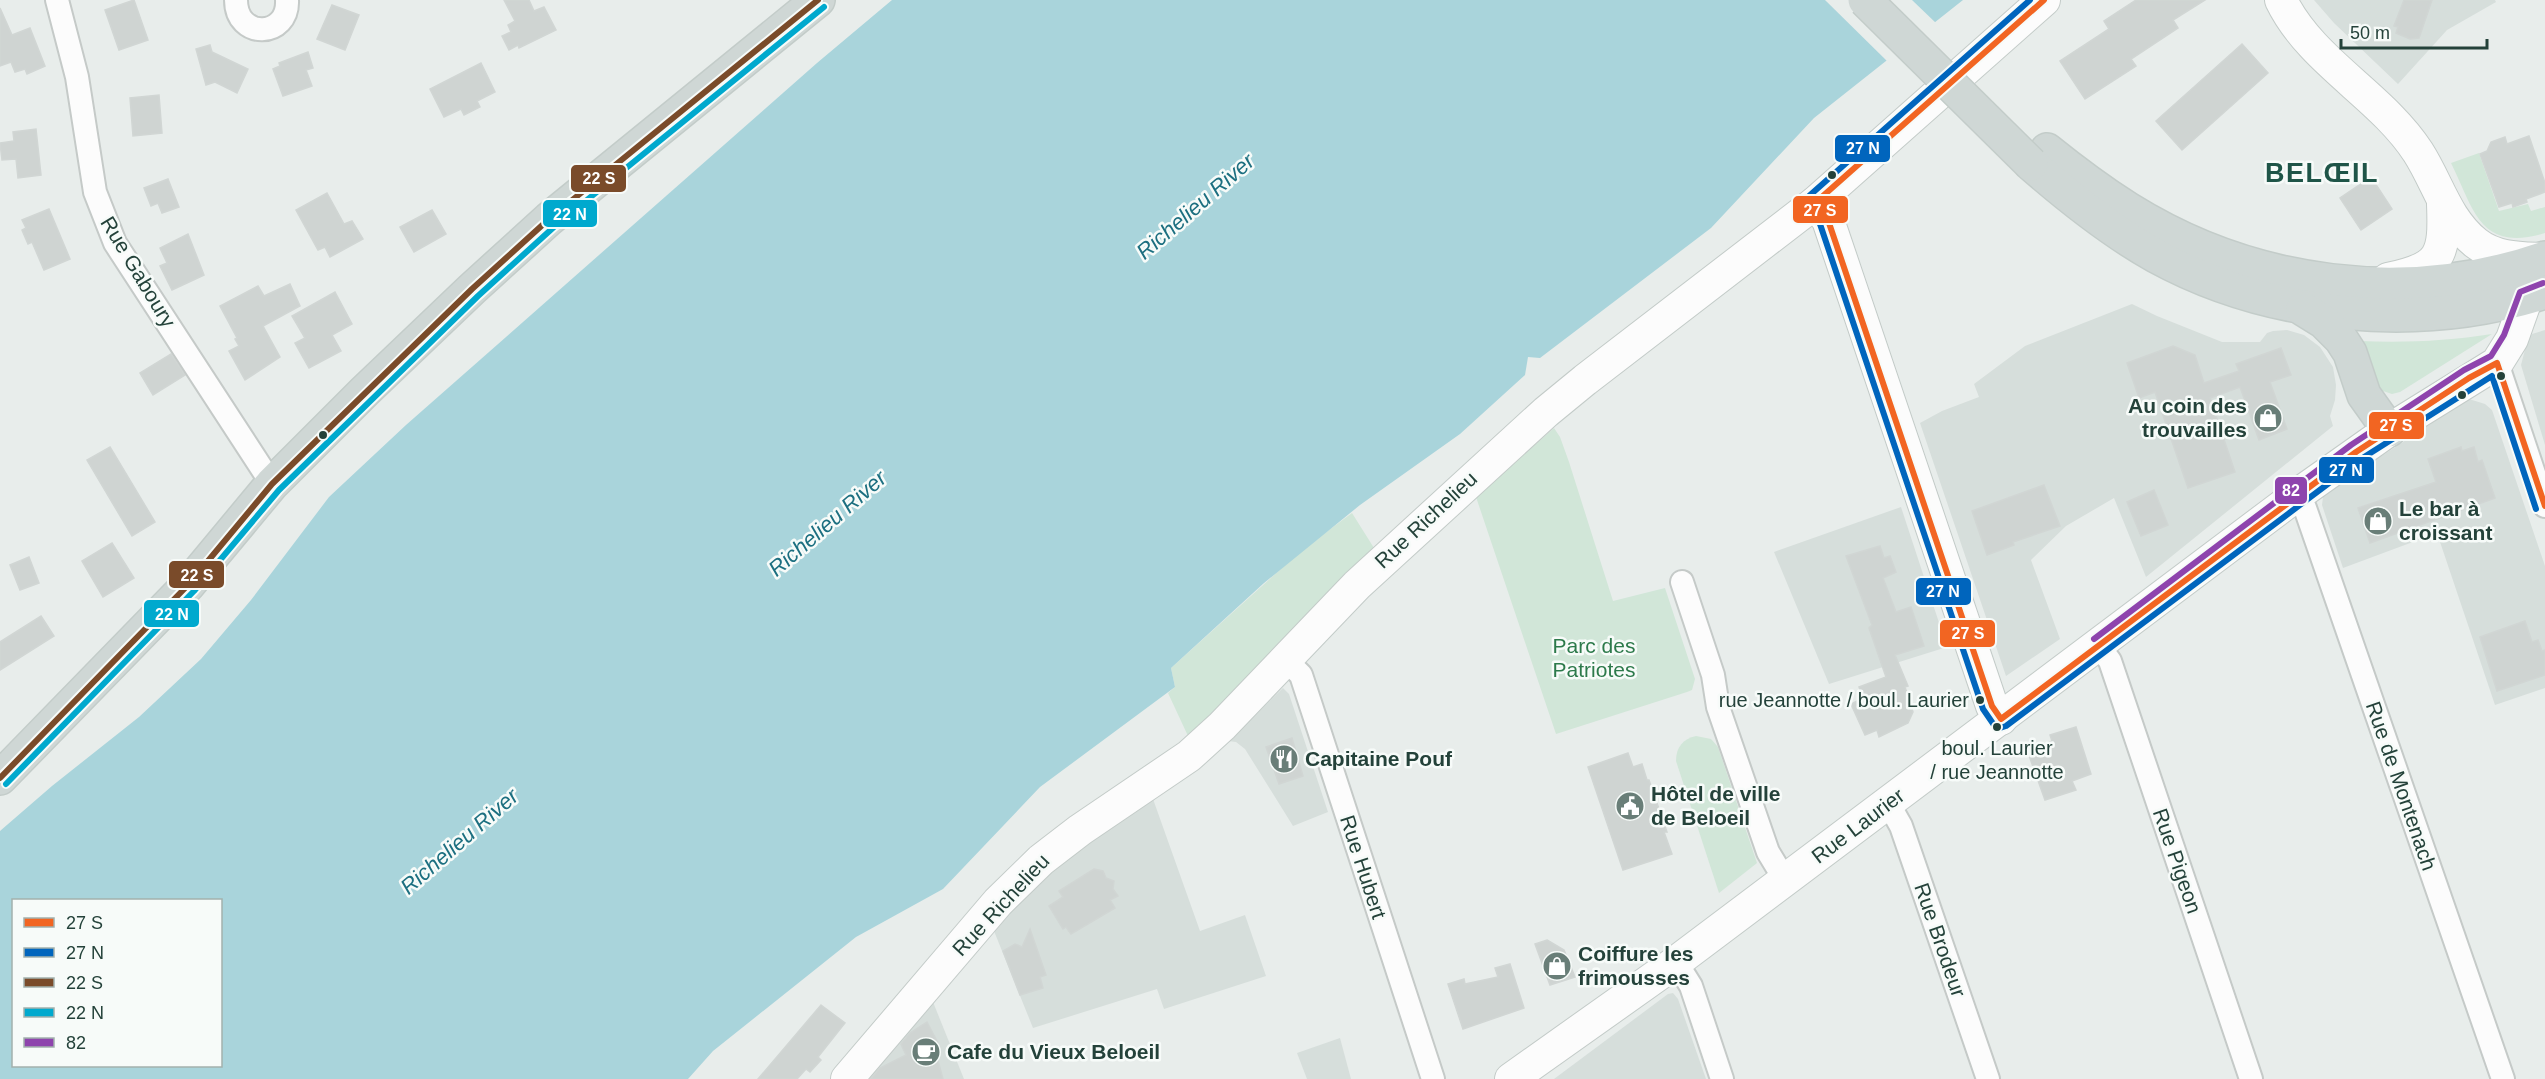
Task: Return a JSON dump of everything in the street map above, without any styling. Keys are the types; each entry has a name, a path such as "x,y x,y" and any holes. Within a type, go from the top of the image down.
{"main road":[{"path":"0,778 182,592 272,484 472,289 549,219 818,0"},
{"path":"1865,0 2036,155 2171,233 2217,252 2306,279 2362,285 2405,286 2449,282 2493,274 2544,259"},
{"path":"1894,0 2088,211 2158,257 2214,282 2299,306 2383,314 2433,313 2469,309 2536,294"},
{"path":"2299,306 2324,322 2342,339 2350,353 2364,394 2389,430"}],"street":[{"name":"Rue Gaboury","path":"57,0 77,77 95,192 102,214 115,243 272,484"},
{"path":"236,0 239,17 252,28 261,30 277,25 283,18 286,11 286,0"},
{"name":"Rue Richelieu","path":"847,1079 1018,881 1057,847 1189,756 1222,726 1364,578 1546,412 1815,203 2044,0"},
{"path":"2281,0 2302,32 2404,134 2429,171 2443,204 2470,238 2489,251 2512,258 2544,259"},
{"path":"1815,203 1828,220 1992,706 2001,719"},
{"path":"2362,285 2397,278 2427,267 2437,258 2442,247 2443,204"},
{"name":"Rue Laurier","path":"1511,1079 1676,962 2297,495 2389,430 2497,363 2536,294"},
{"path":"2497,363 2545,506"},
{"name":"Rue de Montenach","path":"2297,495 2305,508 2503,1079"},
{"path":"1682,582 1713,675 1718,707 1764,841 1772,860 1785,880"},
{"name":"Rue Pigeon","path":"2098,646 2110,662 2251,1079"},
{"name":"Rue Hubert","path":"1286,660 1301,675 1433,1079"},
{"name":"Rue Brodeur","path":"1888,803 1901,826 1988,1079"},
{"path":"1676,962 1691,986 1722,1079"}],"shaded area":[{"path":"2314,0 2495,0 2496,2 2447,30 2398,84 2334,23"},
{"path":"2132,304 2222,342 2260,342 2267,333 2273,331 2287,330 2304,335 2320,347 2333,367 2336,385 2335,400 2330,416 2333,426 2146,577 2114,498 2066,526 2031,560 2060,639 2006,676 1920,423 1942,411 1979,397 1974,384 2025,346"},
{"path":"2545,330 2545,445 2521,365 2527,342 2532,334"},
{"path":"2469,399 2485,404 2492,410 2545,566 2545,688 2495,705 2437,533 2343,568 2322,505 2323,497 2337,485"},
{"path":"1901,507 1947,647 1829,684 1774,552"},
{"path":"1283,688 1289,694 1328,812 1293,826 1245,749 1236,742 1228,741"},
{"path":"1153,799 1200,931 1245,915 1266,976 1164,1009 1157,989 1033,1028 994,931 1035,884 1065,858"},
{"path":"1673,993 1678,999 1706,1079 1554,1079 1668,994"},
{"path":"933,1002 964,1079 867,1079"},
{"path":"1340,1038 1351,1079 1307,1079 1297,1053"}],"green space":[{"path":"2479,153 2499,211 2528,204 2531,211 2545,207 2545,233 2523,238 2506,237 2492,232 2482,223 2473,211 2451,163"},
{"path":"2492,334 2400,392 2392,394 2380,390 2359,341 2426,341"},
{"name":"Parc des Patriotes","path":"1554,428 1560,437 1569,462 1613,601 1665,588 1695,679 1692,690 1687,692 1556,734 1476,497"},
{"path":"1352,513 1374,548 1354,566 1237,690 1188,736 1168,693 1175,687 1171,668 1302,550"},
{"path":"1696,736 1711,739 1718,747 1757,863 1719,893 1676,761 1681,744"}],"water":[{"name":"Richelieu River","path":"892,0 1963,0 1814,118 1711,228 1540,358 1528,357 1525,375 1460,434 1360,505 1264,583 1171,668 1175,687 1040,787 943,889 856,937 713,1051 688,1079 0,1079 0,831 52,786 139,717 201,659 251,600 329,497 406,425 817,63"}],"pier":[{"path":"1825,0 1912,0 1937,24 1889,63"}],"building":[{"path":"134,0 148,40 119,50 105,10"},
{"path":"504,0 529,0 534,11 544,7 556,30 519,48 518,45 509,50 502,36 511,32 508,25 515,21"},
{"path":"2136,0 2205,0 2173,20 2178,28 2131,59 2136,66 2085,99 2060,61 2109,29 2104,21"},
{"path":"2404,0 2432,0 2419,38 2410,39 2396,33 2398,27 2394,26"},
{"path":"332,5 359,15 345,50 317,39"},
{"path":"0,8 12,35 30,28 45,66 27,74 25,69 15,72 11,62 0,66"},
{"path":"2242,44 2268,73 2182,150 2156,121"},
{"path":"210,45 212,52 248,69 237,93 215,82 206,85 196,49"},
{"path":"308,52 313,68 306,70 312,86 283,96 273,69 280,66 279,63"},
{"path":"481,63 495,92 477,101 480,107 464,115 461,109 444,117 430,89"},
{"path":"159,95 162,133 133,136 130,98"},
{"path":"36,129 41,175 18,178 16,159 2,160 0,143 14,141 13,132"},
{"path":"2529,136 2545,183 2545,192 2513,207 2512,203 2499,207 2480,154 2487,151 2491,142 2505,137 2507,144"},
{"path":"2371,177 2392,209 2361,230 2340,198"},
{"path":"168,179 179,207 162,213 158,203 151,206 144,188"},
{"path":"327,193 344,224 352,221 363,239 330,257 325,247 318,250 296,210"},
{"path":"49,209 70,259 44,270 32,242 28,244 22,230 26,228 22,220"},
{"path":"432,210 446,234 414,252 400,227"},
{"path":"188,234 204,275 172,290 160,266 167,263 160,248"},
{"path":"290,284 300,306 263,326 280,357 245,380 229,351 239,346 220,306 258,286 264,296"},
{"path":"335,292 352,324 332,335 341,351 309,368 295,343 305,338 292,316"},
{"path":"2173,346 2195,355 2204,383 2239,371 2236,364 2281,348 2291,375 2270,382 2287,429 2259,440 2240,387 2210,398 2235,472 2188,488 2155,392 2139,398 2127,363"},
{"path":"171,354 185,375 153,395 140,373"},
{"path":"110,447 155,522 132,536 87,460"},
{"path":"2461,447 2462,451 2474,447 2478,462 2482,460 2495,498 2370,543 2358,508 2436,482 2428,459"},
{"path":"2044,485 2060,526 2013,542 2014,545 1987,555 1972,511"},
{"path":"2154,490 2168,525 2141,536 2127,502"},
{"path":"112,543 134,578 103,597 82,561"},
{"path":"1880,546 1884,558 1890,556 1896,572 1883,578 1896,612 1911,607 1924,646 1895,655 1908,686 1905,687 1913,712 1908,723 1879,737 1877,730 1865,735 1851,704 1863,698 1859,687 1886,677 1869,628 1872,625 1846,556"},
{"path":"29,557 39,583 20,590 10,565"},
{"path":"41,616 54,636 0,670 0,642"},
{"path":"2525,621 2532,642 2538,640 2542,651 2545,650 2545,675 2497,691 2480,637"},
{"path":"2076,727 2091,774 2072,781 2076,790 2045,800 2027,750 2052,741 2050,735"},
{"path":"1292,738 1303,776 1279,784 1266,747"},
{"name":"Hôtel de ville de Beloeil","path":"1628,753 1633,767 1642,764 1647,780 1649,780 1672,854 1623,870 1588,767"},
{"path":"1094,869 1103,871 1106,878 1114,881 1113,889 1118,896 1110,900 1115,908 1071,934 1066,927 1063,929 1049,906 1063,897 1059,891"},
{"path":"1030,929 1046,975 1040,977 1043,988 1020,995 1003,951 1015,944 1022,947"},
{"path":"1547,940 1564,950 1575,977 1550,985 1535,944"},
{"path":"1510,964 1524,1008 1463,1029 1448,984 1464,979 1465,984 1498,977 1495,968"},
{"path":"821,1005 845,1023 818,1057 821,1060 810,1072 806,1069 797,1079 758,1079"},
{"path":"927,1022 938,1043 934,1046 943,1079 871,1079 880,1068 906,1055 901,1044 910,1033"}],"transit line":[{"path":"0,778 188,585 272,484 472,289 549,219 818,0"},
{"path":"2030,0 1809,196 1806,203 1820,224 1983,709 1994,725 2000,728 2006,726 2361,459 2492,376 2536,509"},
{"path":"2044,0 1815,203 1828,220 1992,706 2001,719 2356,452 2469,378 2497,363 2545,506"},
{"path":"6,784 194,591 279,490 478,296 555,226 824,7"},
{"name":"82","path":"2094,639 2351,445 2464,370 2491,356 2504,335 2520,292 2543,283"}],"place":[{"name":"Au coin des trouvailles","path":"2268,418"},
{"name":"Le bar à croissant","path":"2378,521"},
{"name":"rue Jeannotte / boul. Laurier","path":"1980,700"},
{"name":"boul. Laurier / rue Jeannotte","path":"1997,727"},
{"name":"Capitaine Pouf","path":"1284,759"},
{"name":"Hôtel de ville de Beloeil","path":"1630,806"},
{"name":"Coiffure les frimousses","path":"1557,966"},
{"name":"Cafe du Vieux Beloeil","path":"926,1052"}],"district":[{"name":"BELŒIL","path":"2322,173"}]}
